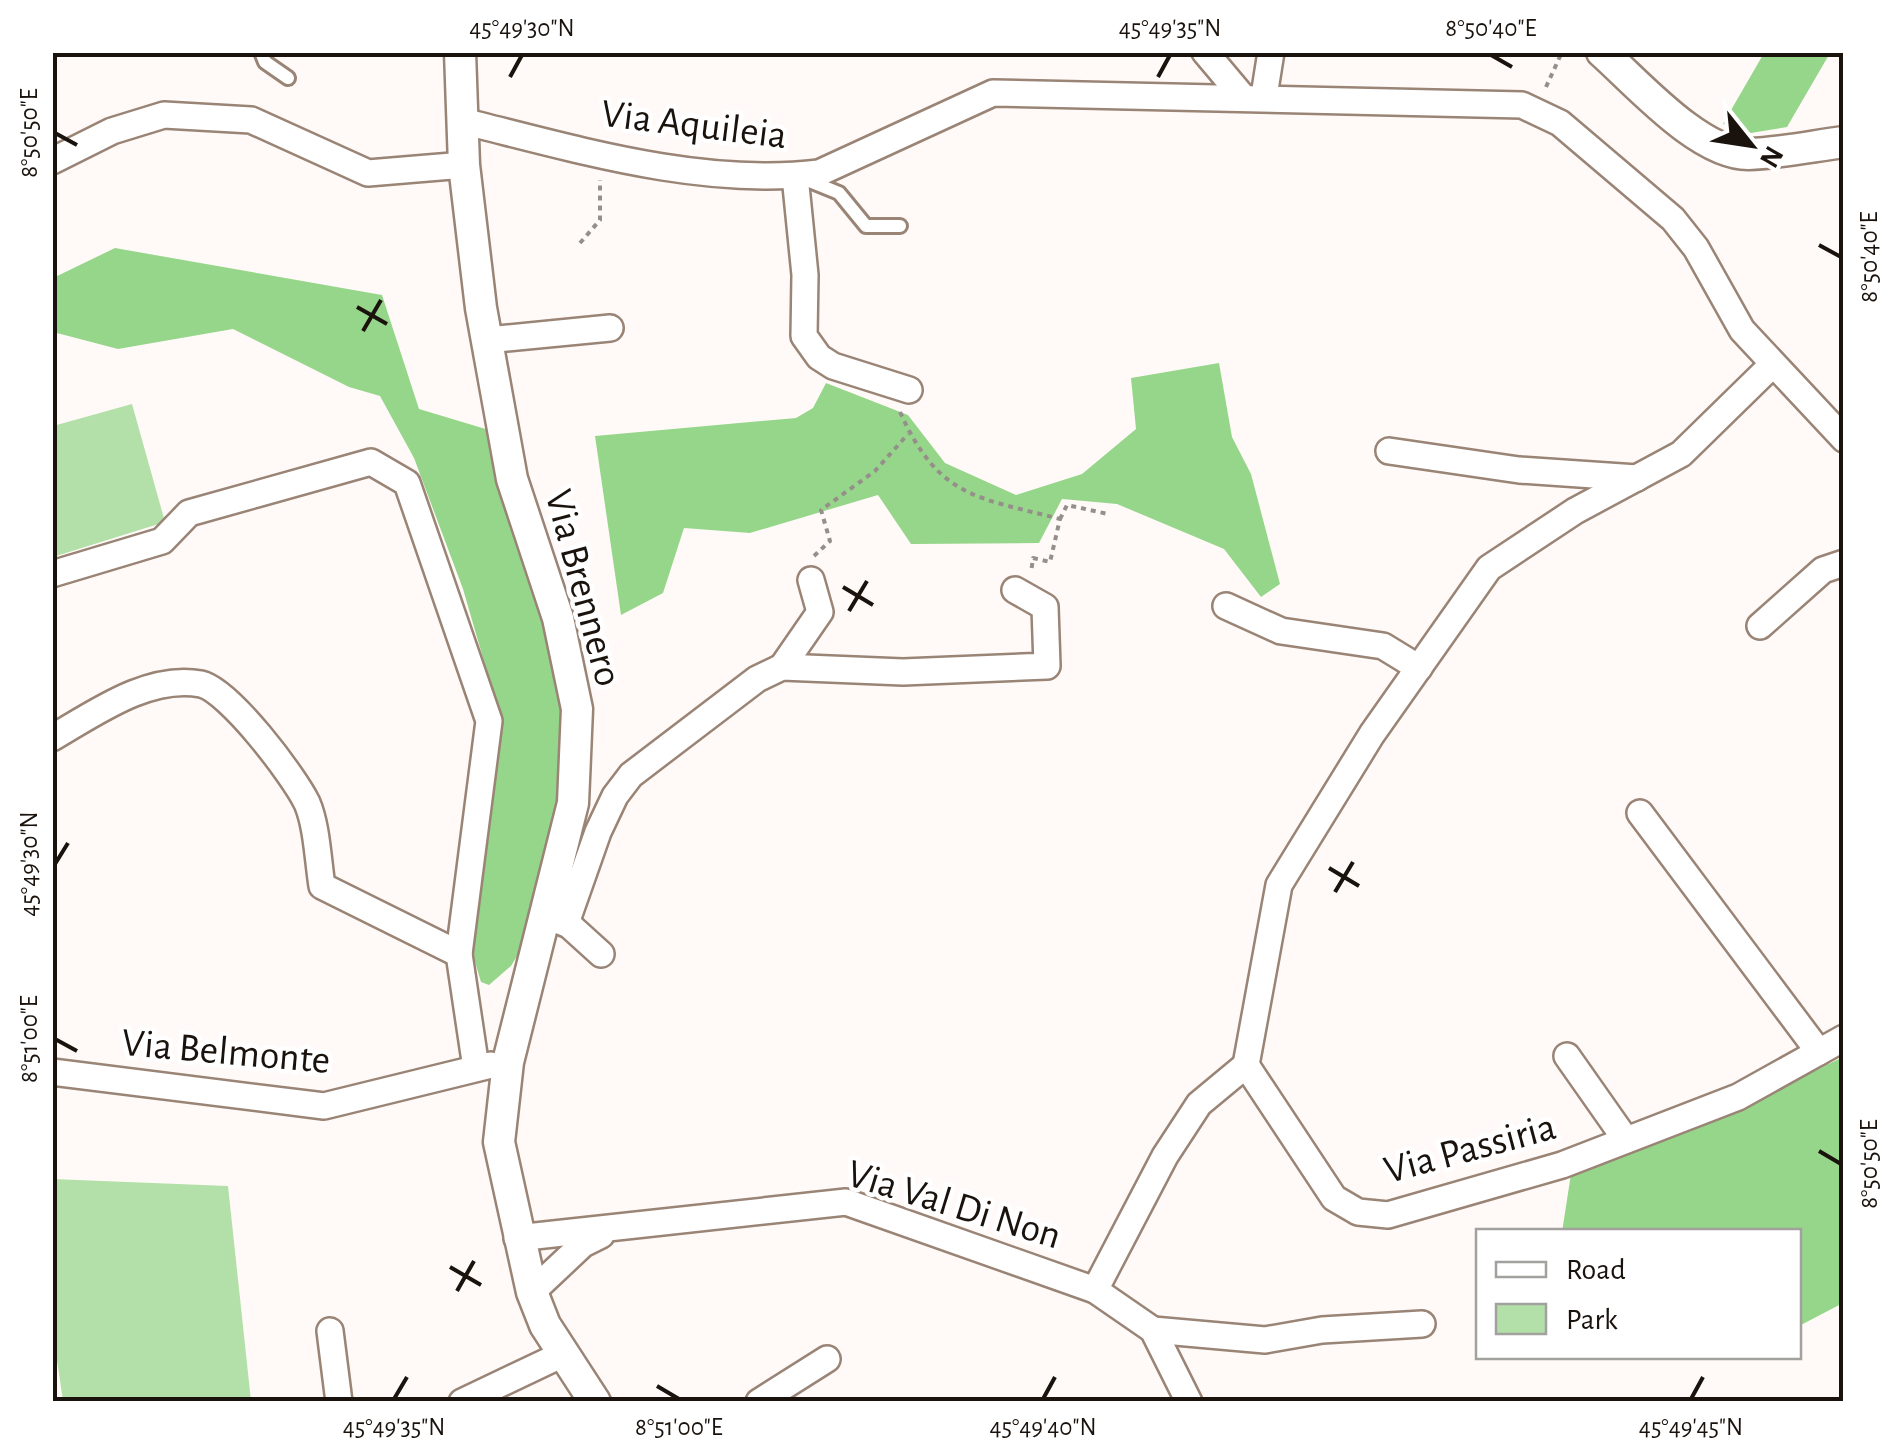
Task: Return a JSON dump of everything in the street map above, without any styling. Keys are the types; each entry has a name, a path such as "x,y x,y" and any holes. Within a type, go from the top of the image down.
{"street":[{"name":"Via Brennero","path":"460,52 464,165 487,340 512,479 558,618 577,708 573,803 556,920 508,1062 499,1142 517,1238 532,1292 563,1354 596,1402"},
{"path":"1205,52 1253,96 1271,52"},
{"path":"1602,52 1694,132 1724,149 1746,154 1844,142"},
{"name":"Via Aquileia","path":"462,121 611,157 716,172 795,176 819,174 993,94 1253,96 1535,109"},
{"path":"1535,109 1560,122 1672,219 1696,248 1742,330 1770,366 1844,439"},
{"path":"52,161 112,131 164,115 251,120 368,173 464,165"},
{"path":"795,176 806,275 804,336 818,356 833,366 898,386"},
{"path":"487,340 610,328"},
{"path":"1246,1064 1279,885 1372,734 1490,568 1506,554 1682,454 1770,366"},
{"path":"1389,450 1519,470 1637,478"},
{"path":"52,574 162,541 189,513 371,462 407,482 489,721 460,954 476,1068"},
{"path":"1760,626 1823,570 1844,564"},
{"path":"782,667 820,612 811,580"},
{"path":"601,954 556,920 606,814 631,774 757,679 782,667 904,672 1047,666 1045,607 1022,594"},
{"path":"1226,606 1281,631 1383,646 1418,668"},
{"path":"52,738 115,701 170,684 204,684 235,704 307,804 322,886 460,954"},
{"path":"1640,814 1819,1052"},
{"name":"Via Passiria","path":"1246,1064 1334,1198 1358,1212 1388,1215 1562,1164 1738,1097 1844,1038"},
{"name":"Via Passiria","path":"1567,1056 1626,1140"},
{"name":"Via Belmonte","path":"52,1072 324,1106 508,1062"},
{"name":"Via Val Di Non","path":"1096,1290 1166,1156 1199,1104 1246,1064"},
{"name":"Via Val Di Non","path":"517,1238 610,1231 846,1202 1096,1290 1154,1330 1265,1340 1422,1324"},
{"name":"Via Val Di Non","path":"532,1292 583,1244 610,1231"},
{"name":"Via Val Di Non","path":"1154,1330 1189,1402"},
{"path":"330,1331 339,1402"},
{"path":"462,1402 563,1354"},
{"path":"759,1402 827,1360"}],"lane":[{"path":"261,52 265,62 288,78"},
{"path":"795,176 832,188 866,226 900,226"}],"path":[{"path":"1535,109 1562,52"},
{"path":"580,243 600,220 600,196"},
{"path":"898,386 910,432 946,482 984,500 1060,519"},
{"path":"811,580 805,564 830,541 821,510 875,471 910,432"},
{"path":"1022,594 1033,558 1050,562 1067,505 1108,514"}],"green space":[{"path":"1764,53 1830,53 1787,127 1751,133 1723,124"},
{"path":"115,248 382,295 419,409 489,430 545,614 562,709 564,757 557,823 523,946 511,966 489,985 481,982 471,948 501,720 463,589 414,458 380,396 349,387 233,329 118,349 53,332 53,278"},
{"path":"1219,363 1232,437 1251,474 1280,584 1261,597 1224,549 1117,504 1062,499 1039,543 911,544 878,495 750,533 684,528 663,593 621,615 595,436 796,418 813,408 826,383 908,415 945,463 1016,495 1082,474 1136,429 1131,378"},
{"path":"132,404 165,522 53,557 53,426"},
{"path":"1843,1057 1843,1303 1801,1325 1801,1229 1562,1229 1571,1174 1690,1131"},
{"path":"52,1179 228,1186 251,1401 63,1401 52,1326"}]}
